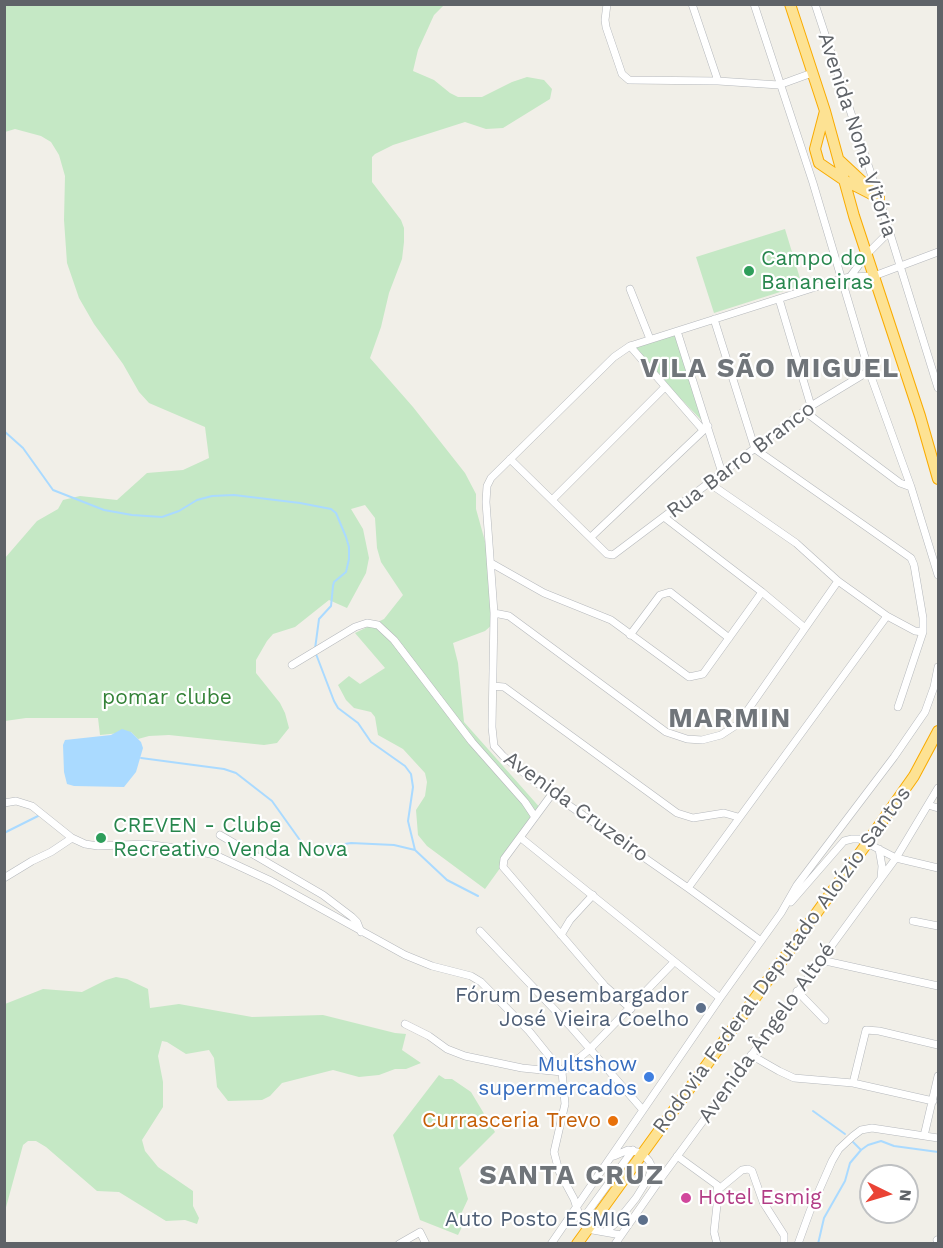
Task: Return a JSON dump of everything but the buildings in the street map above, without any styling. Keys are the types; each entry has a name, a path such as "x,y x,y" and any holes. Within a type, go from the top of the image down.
{"highway":[{"path":"790,4 939,479"},
{"path":"825,111 815,149 816,158 823,167 879,198"},
{"path":"839,159 879,198"},
{"name":"Rodovia Federal Deputado Aloízio Santos","path":"577,1244 584,1225 914,776 939,731"}],"street":[{"path":"607,4 606,27 622,74 629,80 718,81 779,85 812,73"},
{"path":"692,4 718,81"},
{"path":"754,4 813,183 869,371 939,575"},
{"name":"Avenida Nona Vitória","path":"815,4 939,388"},
{"path":"850,277 867,254 889,232"},
{"path":"705,428 591,537 510,459 614,357 630,346 841,279 874,276 939,252"},
{"path":"630,289 650,339"},
{"path":"779,299 811,406"},
{"path":"714,319 755,449 911,558 924,618 923,632 898,707"},
{"path":"677,331 705,428 722,473"},
{"path":"630,346 665,387 705,428"},
{"name":"Rua Barro Branco","path":"591,537 607,554 615,553 804,411 869,371"},
{"path":"552,500 665,387"},
{"path":"804,411 900,483 911,488"},
{"name":"Avenida Cruzeiro","path":"510,459 491,478 487,486 486,502 494,614 492,733 494,746 552,794 760,941"},
{"path":"709,483 806,550 838,581 886,616 915,631 923,632"},
{"path":"664,517 805,628"},
{"path":"491,562 544,593 611,620 687,676 692,677 703,674 762,592"},
{"path":"494,614 510,616 666,732 680,738 709,739 721,735 738,724 838,581"},
{"path":"630,635 660,595 670,591 729,638"},
{"path":"688,888 886,616"},
{"path":"292,665 355,627 367,623 378,625 394,640 472,742 525,802 535,817"},
{"path":"781,913 797,885 894,757 925,712 939,667"},
{"path":"493,686 504,687 677,813 693,818 724,813 738,817"},
{"name":"Avenida Ângelo Altoé","path":"615,1244 658,1181 896,858 939,788"},
{"path":"552,794 504,859 503,867 605,986 631,1009"},
{"path":"4,803 16,801 32,806 72,838 98,846 145,844 215,855 271,881 361,932 420,962 471,976 481,982 529,1030 562,1072 565,1104 554,1152 559,1172 571,1192 584,1225 621,1235"},
{"path":"928,805 939,808"},
{"path":"220,835 323,895 352,917 361,932"},
{"path":"4,878 72,838"},
{"path":"521,838 720,998"},
{"path":"551,1244 760,941 781,913 844,841 865,840 896,858 939,868"},
{"path":"882,850 905,843"},
{"path":"881,878 882,850"},
{"path":"561,935 564,927 593,895"},
{"path":"913,921 939,926"},
{"path":"555,928 564,927"},
{"path":"480,931 590,1049 642,1109"},
{"path":"821,960 939,986"},
{"path":"405,1024 429,1036 447,1049 465,1056 522,1068 562,1072 590,1049 631,1009 674,962"},
{"path":"797,991 825,1020"},
{"path":"853,1083 864,1033 868,1029 939,1045"},
{"path":"752,1055 794,1078 853,1083 933,1101"},
{"path":"924,1136 939,1076"},
{"path":"798,1244 832,1161 839,1149 853,1136 861,1130 872,1128 939,1138"},
{"path":"612,1157 622,1151 638,1152 652,1167 658,1181"},
{"path":"677,1156 712,1180 718,1189 714,1232 717,1244"},
{"path":"606,1231 616,1223 636,1198 649,1177 652,1167"},
{"path":"718,1189 742,1170 752,1171 762,1202 784,1234 784,1244"},
{"path":"399,1244 420,1232 426,1244"}],"green space":[{"name":"pomar clube","path":"5,5 444,5 434,15 418,50 413,71 434,80 458,97 482,97 527,77 544,80 552,89 550,99 503,128 486,129 465,122 393,145 372,157 372,182 401,220 404,228 404,242 402,259 389,293 381,327 370,358 413,407 465,473 476,494 476,509 488,552 493,624 485,631 453,643 458,663 464,722 542,810 485,889 427,846 418,835 416,810 425,796 427,782 425,773 403,749 378,735 375,717 371,712 354,708 346,700 338,685 349,676 360,684 385,668 355,633 384,619 403,595 381,562 377,548 375,518 365,505 351,509 363,529 369,558 366,573 347,608 329,600 295,627 273,634 256,660 256,673 280,703 289,728 277,743 264,745 169,735 138,739 131,732 100,735 98,718 26,718 5,721 5,558 37,521 58,509 63,500 80,496 117,500 147,473 183,470 209,458 205,427 149,403 139,392 79,298 67,263 64,220 65,176 59,155 51,142 41,136 15,129 5,132"},
{"name":"Campo do Bananeiras","path":"785,229 802,285 714,313 696,257"},
{"path":"676,331 707,426 630,346"},
{"path":"116,977 127,979 148,989 150,1008 179,1004 252,1017 323,1015 406,1034 402,1050 421,1063 406,1069 395,1069 379,1075 359,1077 333,1070 282,1083 270,1096 262,1100 228,1101 217,1087 214,1058 209,1050 186,1054 162,1041 158,1056 163,1082 163,1107 142,1140 145,1151 158,1167 193,1191 193,1206 199,1218 197,1224 185,1220 166,1221 119,1192 97,1191 36,1141 28,1141 23,1145 5,1211 5,1004 43,989 82,992"},
{"path":"439,1075 445,1079 452,1079 471,1092 495,1132 459,1168 468,1199 462,1212 460,1221 462,1227 458,1235 420,1220 393,1135"}],"water":[{"path":"122,729 131,732 141,742 143,748 136,772 124,787 67,784 64,772 63,745 65,740 111,735"}],"waterway":[{"path":"4,431 23,448 53,490 104,510 162,517 179,511 197,500 212,496 234,495 331,509 336,513 346,537 349,559 346,572 334,582 331,606 319,619 315,649"},
{"path":"316,654 338,708 358,723 371,742 405,766 411,774 413,787 408,821 415,850"},
{"path":"141,758 224,769 236,773 272,801 307,850 351,843 394,845 415,850 447,880 478,896"},
{"path":"4,833 38,816"},
{"path":"813,1111 845,1134"},
{"path":"818,1244 824,1218 845,1181 850,1163 861,1150 881,1141 894,1146 938,1152"},
{"path":"853,1142 861,1150"}],"place":[{"name":"Campo do Bananeiras","path":"749,271"},
{"name":"CREVEN - Clube Recreativo Venda Nova","path":"101,838"},
{"name":"Fórum Desembargador José Vieira Coelho","path":"701,1008"},
{"name":"Multshow supermercados","path":"649,1077"},
{"name":"Currasceria Trevo","path":"613,1121"},
{"name":"Hotel Esmig","path":"686,1198"},
{"name":"Auto Posto ESMIG","path":"643,1220"}],"district":[{"name":"VILA SÃO MIGUEL","path":"770,369"},
{"name":"MARMIN","path":"730,719"},
{"name":"SANTA CRUZ","path":"572,1176"}]}
